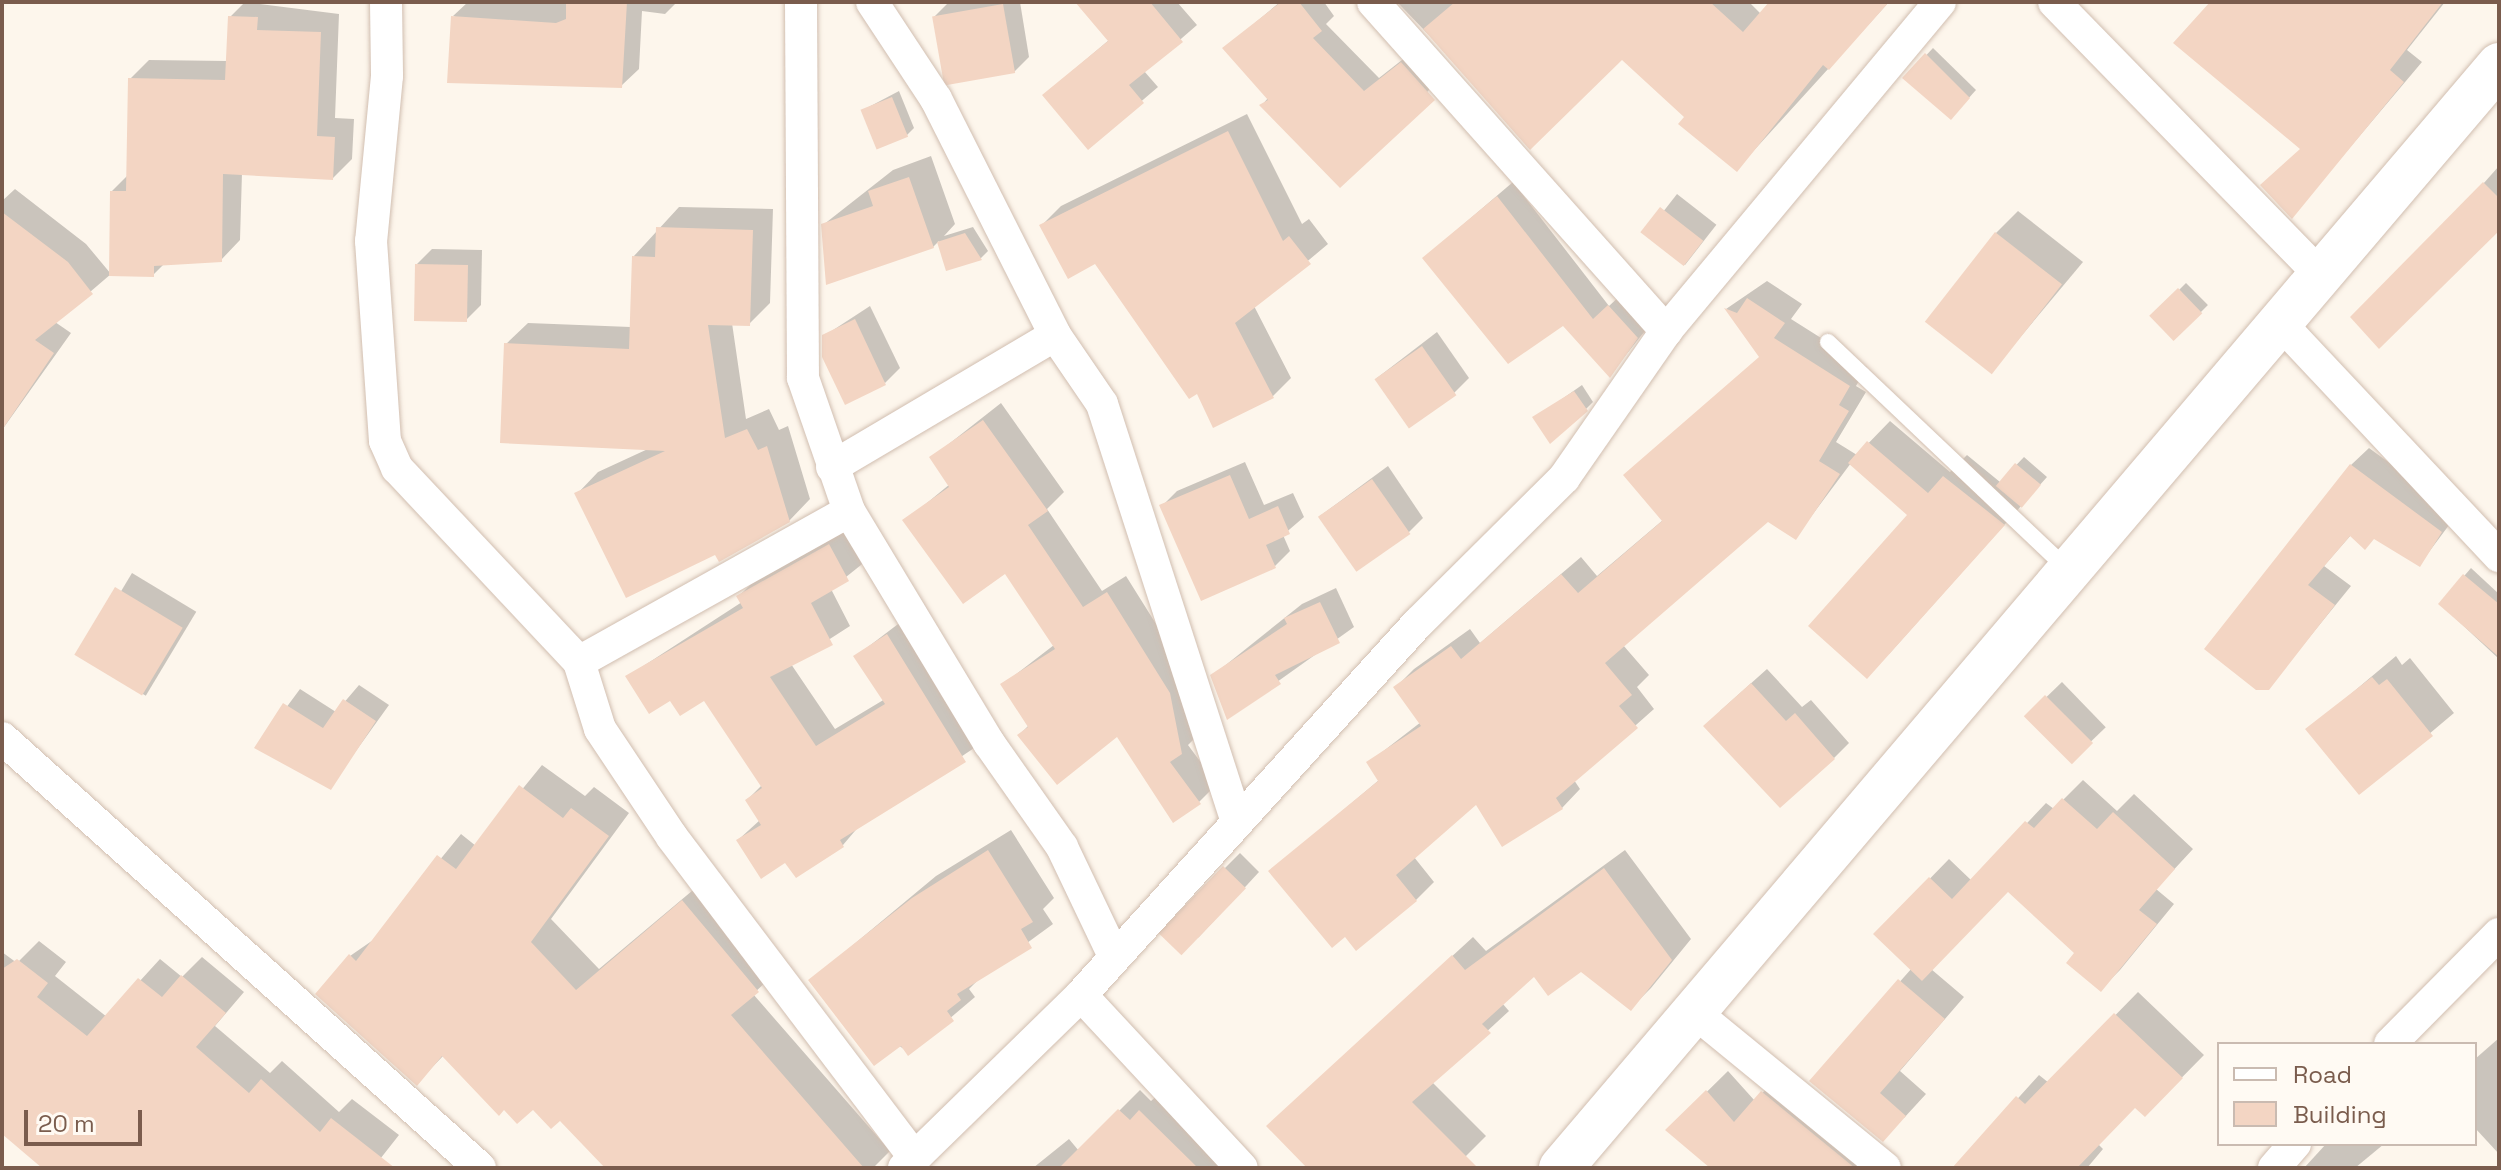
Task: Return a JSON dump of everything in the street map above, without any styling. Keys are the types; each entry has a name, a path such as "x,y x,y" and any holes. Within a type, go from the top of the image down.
{"main road":[{"path":"1561,1168 1693,1011 1973,692 2069,570 2283,326 2499,65"}],"street":[{"path":"386,2 387,76 371,241 385,441 397,468 579,662 600,729 672,837 910,1163 1081,995 1237,821 1564,478 1666,331 1940,2"},
{"path":"801,2 803,378 832,467 849,511 989,743 1062,847 1114,956"},
{"path":"872,2 936,99 1055,335 1102,404 1237,821"},
{"path":"1373,2 1666,331"},
{"path":"2054,2 2323,278"},
{"path":"2283,326 2499,556"},
{"path":"832,467 1055,335"},
{"path":"579,662 849,511"},
{"path":"2,738 480,1168"},
{"path":"2392,1042 2499,934"},
{"path":"1081,995 1242,1168"},
{"path":"1693,1011 1885,1168"},
{"path":"2274,1168 2293,1146"}],"lane":[{"path":"1828,342 2069,570"}],"building":[{"path":"566,2 627,2 622,88 447,83 451,16 556,23 566,19"},
{"path":"1075,2 1150,2 1183,42 1129,85 1144,103 1088,150 1042,95 1108,41"},
{"path":"1281,2 1299,2 1322,31 1313,38 1364,91 1401,62 1435,100 1340,188 1259,105 1268,100 1222,48"},
{"path":"1455,2 1710,2 1743,32 1769,2 1889,2 1829,70 1823,65 1737,172 1678,124 1684,117 1622,60 1530,150 1423,29"},
{"path":"2210,2 2443,2 2390,70 2404,82 2292,219 2260,185 2300,149 2173,43"},
{"path":"1003,4 1015,73 944,85 932,17"},
{"path":"228,16 258,17 257,30 321,32 317,136 335,137 333,180 223,174 222,262 154,266 154,277 109,276 110,191 126,191 128,78 225,80"},
{"path":"1925,53 1970,98 1951,120 1902,78"},
{"path":"892,97 908,137 877,150 860,110"},
{"path":"1228,131 1283,241 1289,236 1311,264 1235,323 1274,398 1213,428 1197,394 1189,399 1095,264 1068,279 1039,225"},
{"path":"909,177 934,248 826,285 821,224 873,206 868,191"},
{"path":"2483,182 2499,198 2499,231 2379,349 2350,317"},
{"path":"1497,196 1593,319 1608,305 1638,338 1610,378 1563,326 1508,364 1422,258"},
{"path":"1660,207 1703,241 1684,266 1640,232"},
{"path":"2,212 68,262 93,294 35,340 54,353 2,430"},
{"path":"656,227 753,230 750,326 708,325 725,438 747,429 758,450 767,446 790,522 719,562 715,555 626,598 574,493 665,451 500,443 504,343 629,349 632,256 655,257"},
{"path":"1995,232 2062,284 1992,374 1925,322"},
{"path":"965,233 982,260 946,271 937,242"},
{"path":"415,264 468,265 467,322 414,321"},
{"path":"2178,288 2202,313 2174,341 2149,316"},
{"path":"1747,298 1785,323 1774,338 1850,386 1839,405 1849,411 1819,461 1840,474 1796,540 1768,522 1605,663 1632,695 1619,706 1638,728 1556,798 1563,809 1502,847 1476,805 1396,875 1417,901 1356,951 1345,937 1332,948 1268,871 1378,781 1366,762 1421,726 1393,687 1451,646 1461,659 1561,574 1578,593 1662,521 1623,475 1759,357 1724,308 1737,313"},
{"path":"855,319 886,385 845,405 822,357 822,335"},
{"path":"1422,346 1456,395 1409,428 1374,379"},
{"path":"1574,391 1588,411 1550,444 1532,417"},
{"path":"983,420 1048,511 1028,525 1083,607 1107,592 1170,693 1182,754 1170,762 1201,804 1173,823 1117,737 1057,785 1017,735 1028,727 1000,684 1055,649 1005,574 963,604 902,520 949,487 929,457"},
{"path":"1867,441 1928,493 1943,476 2005,525 1867,679 1808,626 1907,515 1848,463"},
{"path":"2015,463 2041,485 2022,508 1996,486"},
{"path":"2350,464 2442,532 2420,567 2374,539 2365,550 2350,536 2308,585 2335,605 2269,690 2256,690 2204,649"},
{"path":"1230,475 1249,519 1278,506 1290,534 1266,545 1276,568 1201,601 1159,505"},
{"path":"1372,479 1410,534 1356,572 1318,517"},
{"path":"829,544 849,581 811,603 833,645 770,677 816,746 885,704 853,656 887,634 966,762 840,840 844,847 796,878 785,863 761,879 736,840 761,825 745,800 762,788 704,701 680,716 670,701 649,714 625,676 743,608 736,596"},
{"path":"2463,574 2499,604 2499,657 2438,604"},
{"path":"115,587 183,628 142,695 74,655"},
{"path":"1320,602 1340,643 1275,675 1281,684 1227,720 1210,675 1287,624 1284,618"},
{"path":"2372,677 2379,685 2387,679 2433,736 2359,795 2305,729"},
{"path":"1751,683 1786,721 1795,713 1835,759 1780,808 1703,726"},
{"path":"2045,695 2093,743 2072,764 2024,716"},
{"path":"343,699 376,721 331,790 254,748 283,703 323,728"},
{"path":"519,785 563,818 571,808 609,836 531,942 576,990 682,900 759,992 731,1015 864,1168 605,1168 560,1121 551,1129 533,1110 517,1124 504,1110 499,1116 442,1056 417,1086 315,994 349,954 356,961 437,855 456,869"},
{"path":"2062,798 2097,829 2113,812 2175,869 2139,910 2157,924 2101,992 2066,963 2074,953 2008,892 1922,981 1873,934 1929,877 1952,899 2025,821 2034,828"},
{"path":"988,850 1033,922 1021,929 1032,948 957,994 961,1000 947,1011 954,1021 908,1056 901,1046 874,1066 808,980 912,898"},
{"path":"1223,866 1246,888 1181,955 1158,933"},
{"path":"1604,868 1672,960 1631,1011 1581,972 1548,996 1534,977 1482,1024 1491,1033 1412,1102 1478,1168 1307,1168 1266,1126 1452,955 1465,970"},
{"path":"17,959 48,983 37,997 87,1036 138,978 162,997 181,975 226,1013 196,1047 249,1093 261,1079 320,1132 331,1118 395,1168 42,1168 2,1134 2,969"},
{"path":"1898,979 1945,1019 1880,1093 1906,1116 1883,1142 1809,1081"},
{"path":"2114,1013 2183,1078 2145,1117 2135,1108 2077,1168 1952,1168 2016,1096 2025,1104"},
{"path":"1706,1090 1734,1122 1761,1091 1855,1168 1710,1168 1665,1130"},
{"path":"1118,1109 1130,1120 1139,1110 1198,1168 1059,1168"}]}
